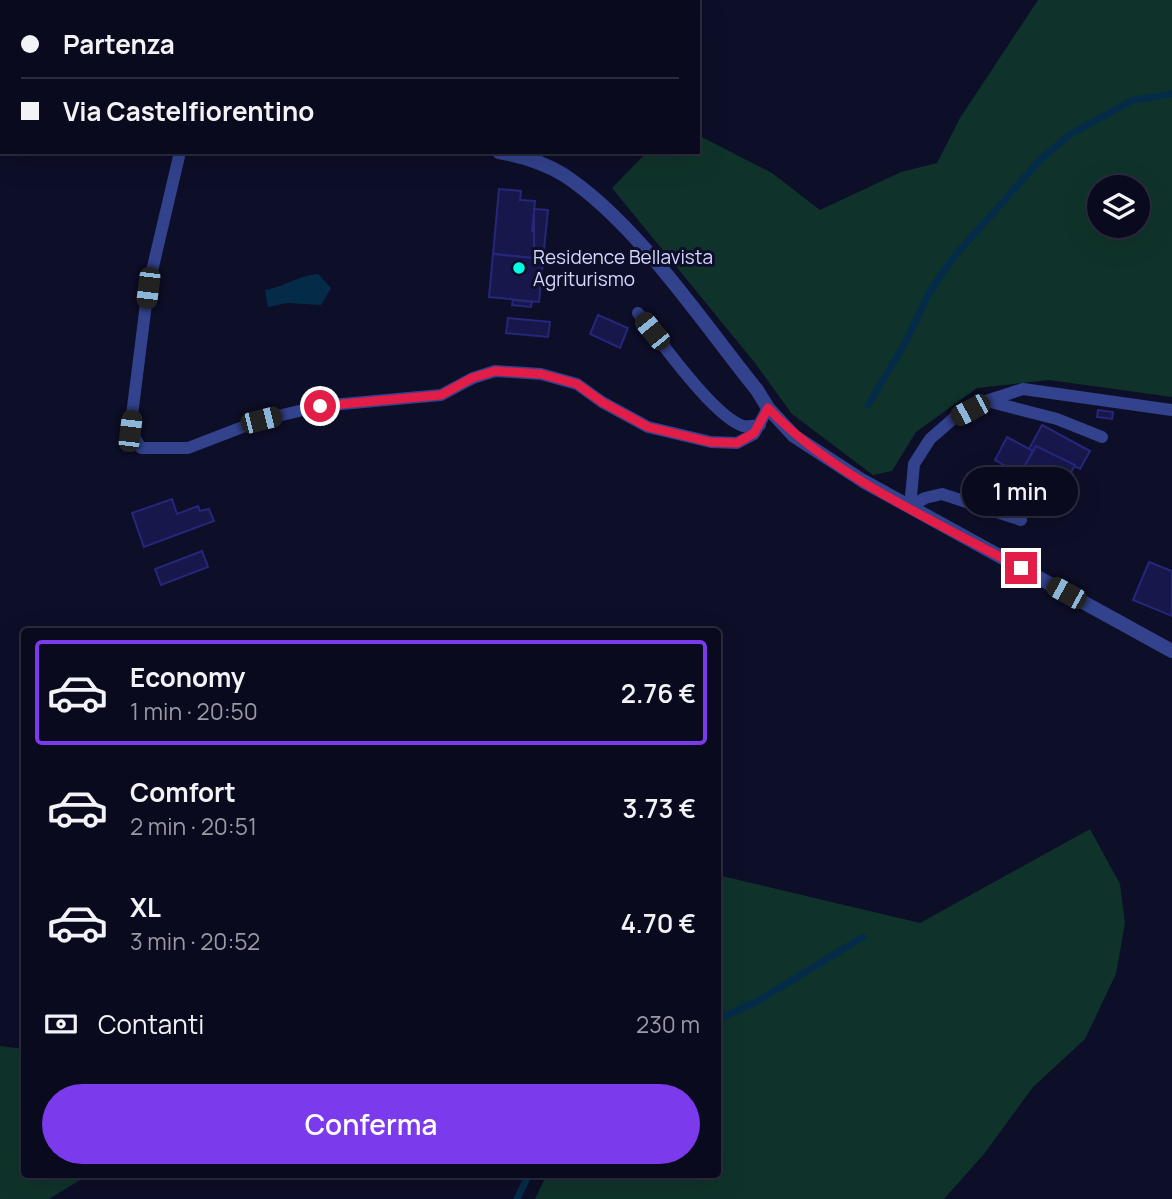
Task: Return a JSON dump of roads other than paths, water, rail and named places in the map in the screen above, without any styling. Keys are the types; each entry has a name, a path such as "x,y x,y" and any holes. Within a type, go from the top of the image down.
{"street":[{"path":"507,154 542,163 564,176 615,218 757,390 768,408 794,436 910,507 1172,651"}],"lane":[{"path":"180,154 148,288 130,431 141,448 188,448 261,420 320,406 441,395 472,378 495,371 541,374 577,384 602,402 648,427 710,442 737,443 754,433 768,408"},
{"path":"638,313 710,401 737,423 746,427 760,425"},
{"path":"910,507 915,464 930,439 954,418 986,401 1023,389 1172,410"},
{"path":"986,401 1057,419 1102,438"},
{"path":"910,507 925,498 942,494 1021,520"}],"water":[{"path":"318,274 331,288 321,305 287,303 268,307 265,290"}],"waterway":[{"path":"868,405 904,345 929,293 953,258 1039,161 1069,135 1133,100 1172,94"},
{"path":"721,1018 756,1002 863,937"},
{"path":"517,1199 527,1178"}],"place":[{"name":"Residence Bellavista Agriturismo","path":"519,268"}]}
